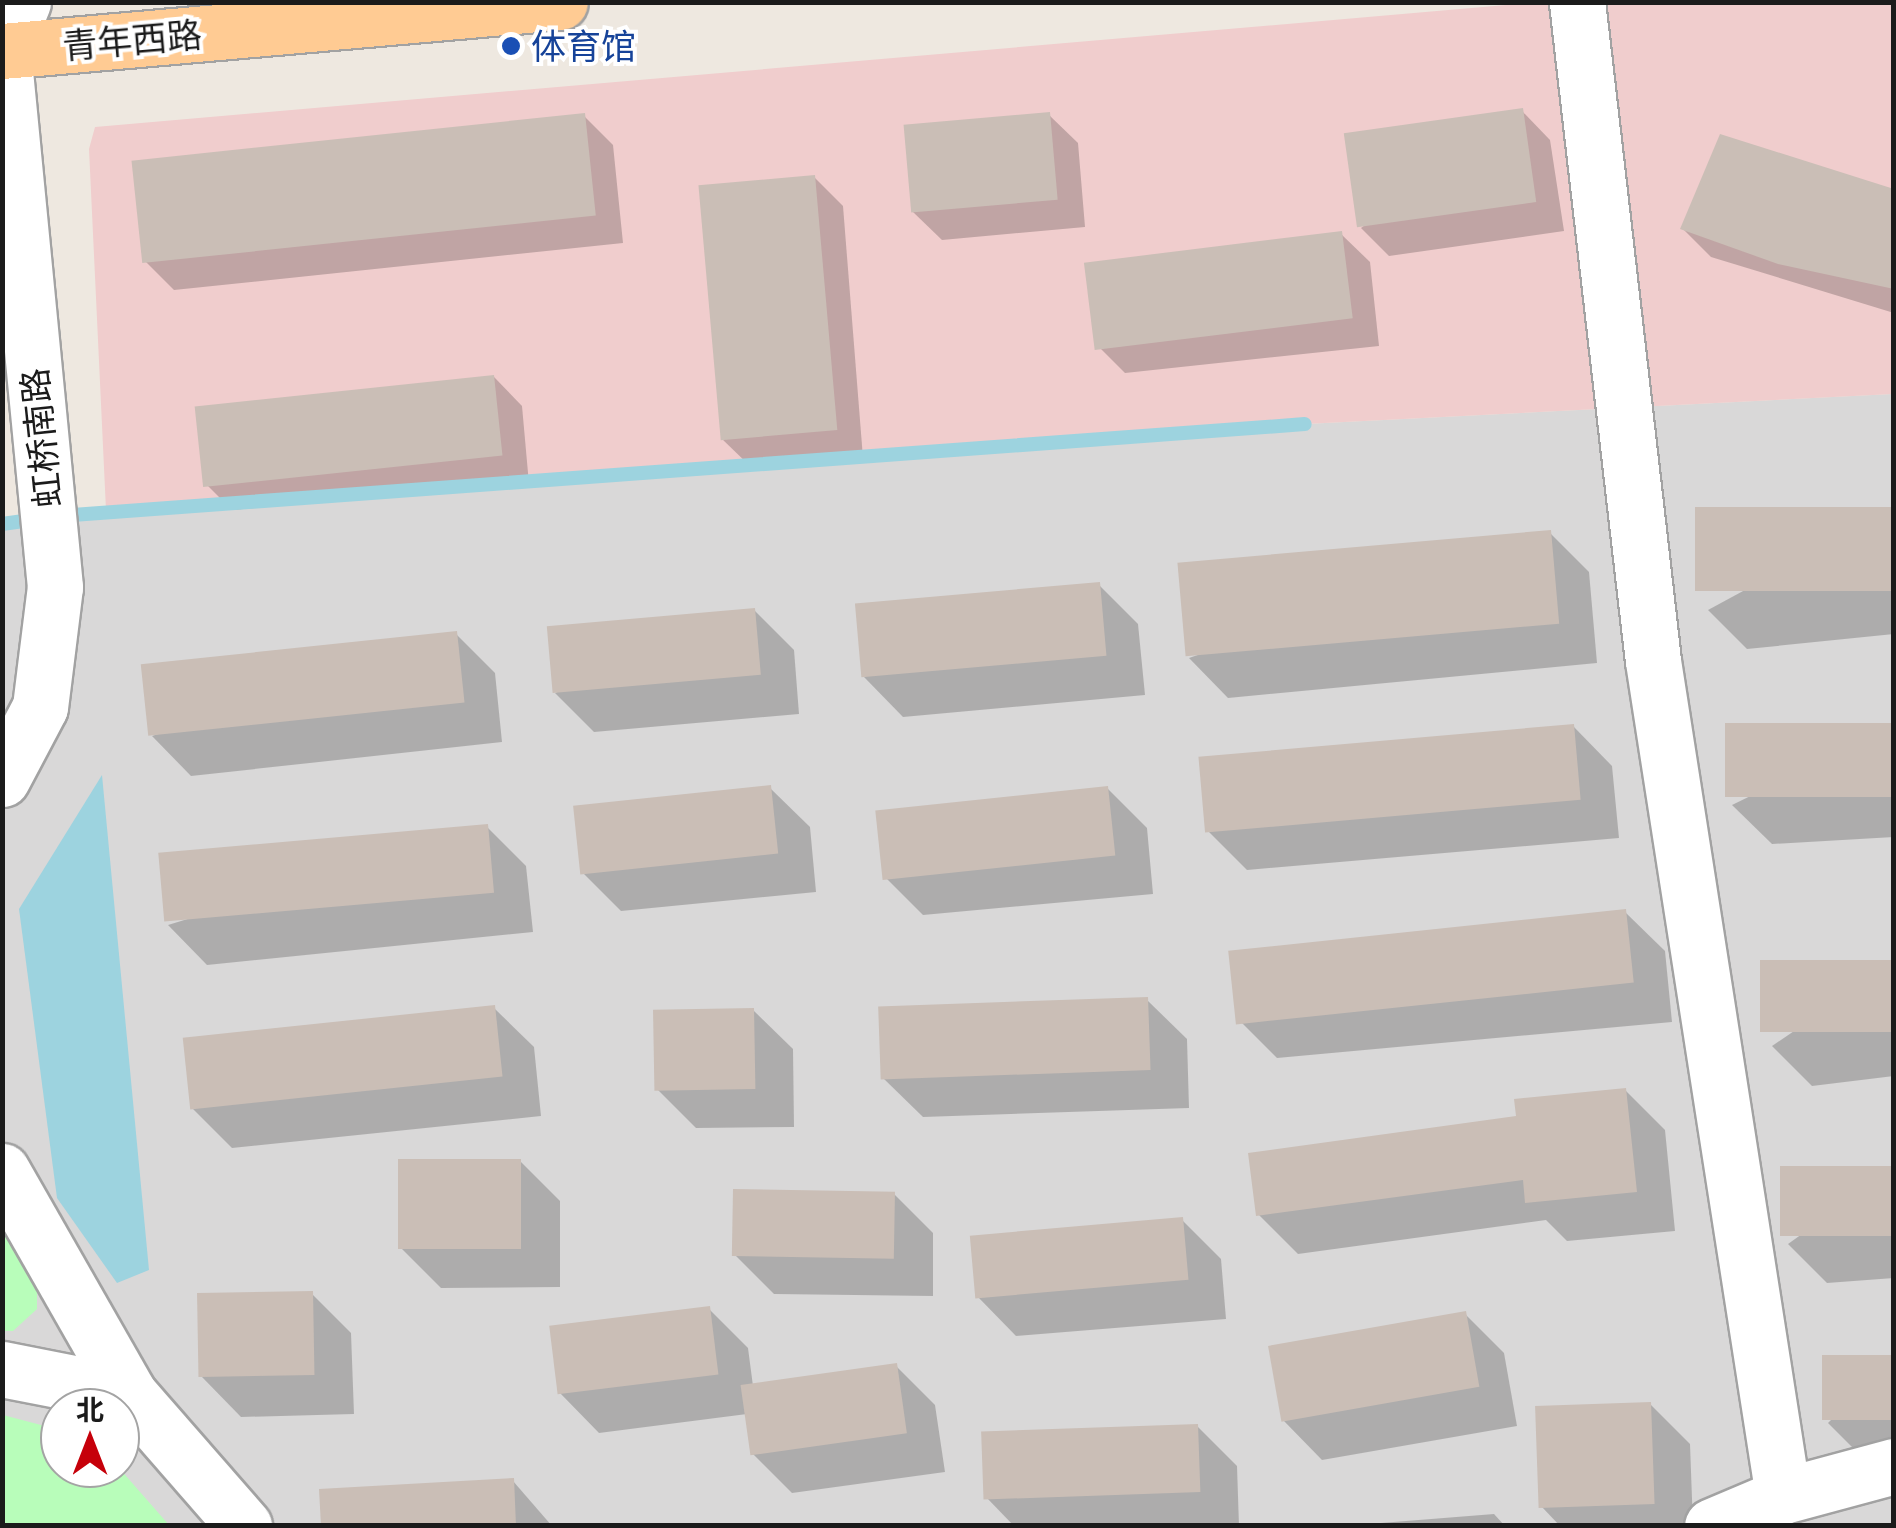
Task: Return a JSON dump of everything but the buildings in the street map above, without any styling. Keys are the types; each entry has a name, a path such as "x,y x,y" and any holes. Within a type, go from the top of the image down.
{"main road":[{"name":"青年西路","path":"2,51 560,2"}],"street":[{"path":"2,51 23,2"},
{"path":"1577,2 1653,661 1783,1496"},
{"name":"虹桥南路","path":"2,51 56,587 40,707 2,778"},
{"path":"2,1171 127,1388"},
{"path":"2,1369 99,1388"},
{"path":"140,1406 244,1526"},
{"path":"1712,1526 1783,1496 1894,1466"}],"shaded area":[{"path":"1529,3 1893,3 1893,394 1305,424 106,510 89,149 95,127"},
{"path":"1893,394 1893,1525 3,1526 3,521 1305,424"}],"green space":[{"path":"2,1213 37,1280 37,1309 13,1331 3,1331"},
{"path":"3,1415 40,1425 40,1488 137,1488 169,1525 3,1525"}],"water":[{"path":"102,775 149,1270 117,1283 57,1198 19,909"}],"waterway":[{"path":"59,516 1305,424"},
{"path":"2,524 38,519"}],"place":[{"name":"体育馆","path":"511,46"}]}
